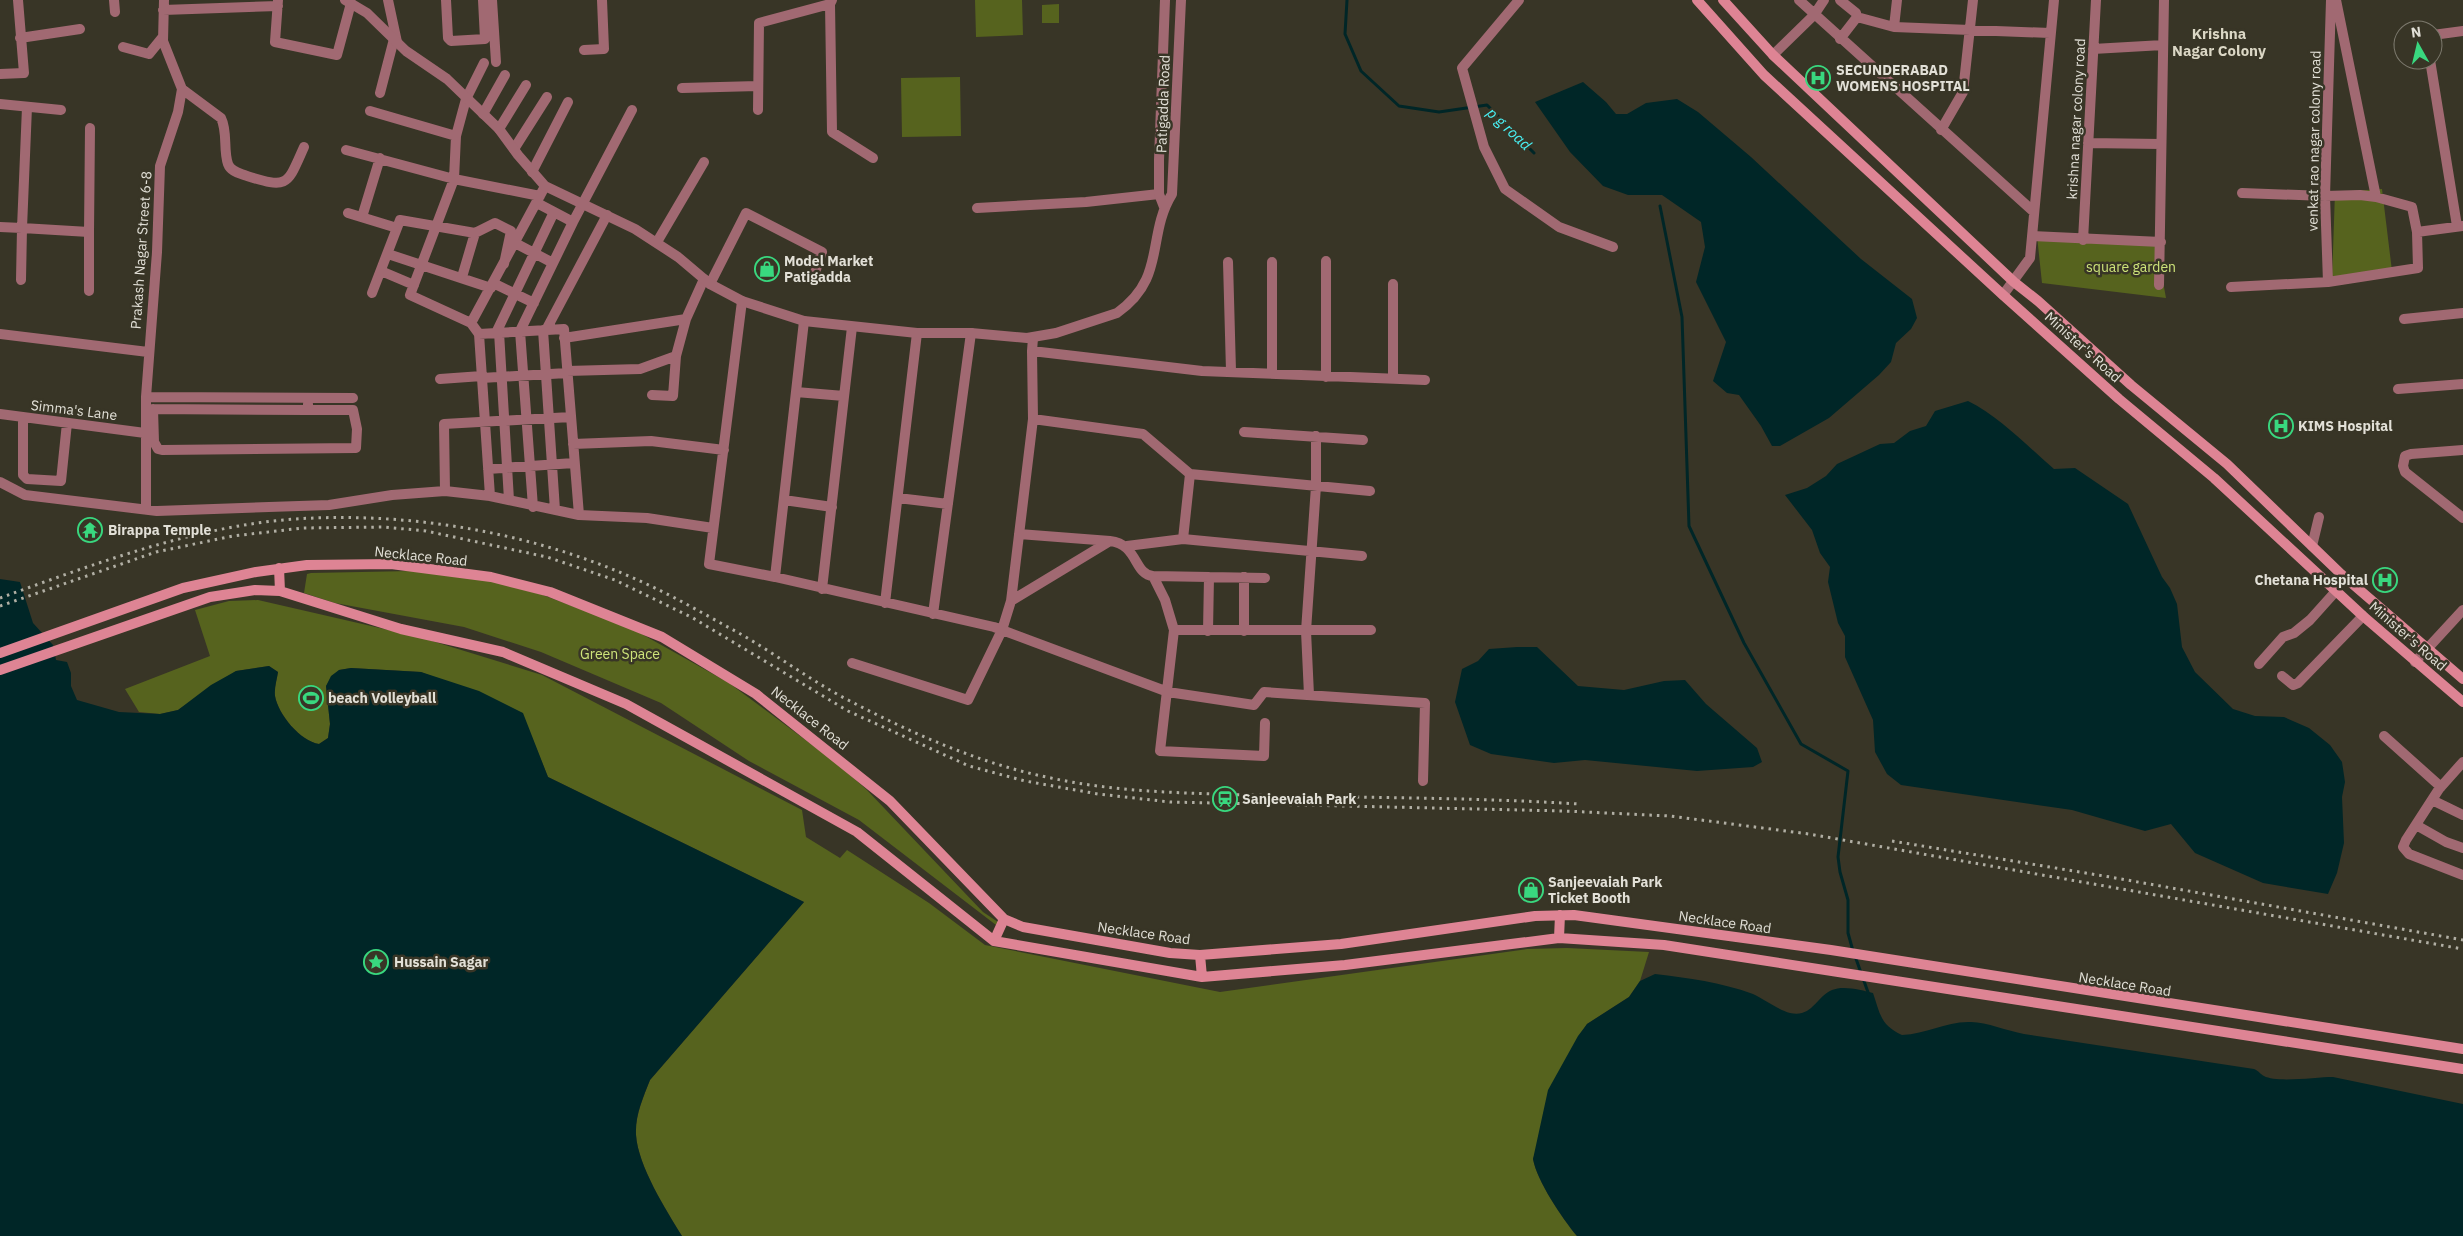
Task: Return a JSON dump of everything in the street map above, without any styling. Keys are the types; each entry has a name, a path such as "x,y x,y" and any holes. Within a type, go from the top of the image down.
{"main road":[{"name":"Minister's Road","path":"1697,0 1764,75 2003,295 2119,399 2214,478 2363,616 2463,702"},
{"name":"Minister's Road","path":"1722,0 1773,56 2014,282 2038,301 2131,385 2227,464 2341,574 2463,679"},
{"name":"Necklace Road","path":"0,653 98,616 183,588 279,568 307,565 391,564 491,577 550,592 662,637 756,694 890,801 1004,919 1023,927 1170,953 1200,955 1341,944 1535,916 1574,915 1831,950 2159,1003 2317,1025 2463,1049"},
{"path":"279,568 280,591"},
{"path":"0,670 210,597 254,590 280,591 401,629 503,652 626,704 857,832 994,941 1202,977 1345,965 1559,938 1664,945 2463,1069"},
{"path":"1559,938 1560,915"},
{"path":"994,941 1004,919"},
{"path":"1200,955 1202,977"}],"street":[{"path":"0,74 24,73 18,0"},
{"path":"114,0 115,12"},
{"path":"380,94 396,40 388,0"},
{"path":"446,0 449,41 490,39"},
{"path":"483,0 496,62"},
{"path":"490,39 492,0"},
{"path":"584,50 604,49 602,0"},
{"name":"Patigadda Road","path":"1164,207 1159,194 1165,0"},
{"name":"Patigadda Road","path":"1032,338 1117,313 1127,306 1146,282 1153,264 1164,207 1172,194 1180,0"},
{"path":"1519,0 1462,68 1484,147 1506,189 1559,227 1614,247"},
{"path":"1799,0 2034,212"},
{"path":"1773,56 1814,15 1824,0"},
{"path":"1840,0 1856,13 1857,17 1894,28 1970,28 2050,33"},
{"path":"1894,28 1897,0"},
{"path":"1941,130 1963,92 1973,0"},
{"path":"2003,295 2030,258 2054,0"},
{"name":"krishna nagar colony road","path":"2083,240 2096,0"},
{"path":"2159,286 2164,0"},
{"name":"venkat rao nagar colony road","path":"2328,282 2325,196 2331,0"},
{"path":"2336,0 2376,196"},
{"path":"304,147 291,175 280,183 273,184 234,171 228,162 221,118 182,89 162,38 163,5 278,3 274,42 337,55 348,1 367,13 412,55 447,78 466,99 500,129 532,172 541,195 554,212 573,222"},
{"path":"758,110 759,23 831,2 832,132 873,158"},
{"path":"1840,39 1857,17"},
{"path":"20,38 80,29"},
{"path":"2443,34 2463,31"},
{"path":"123,47 149,54 162,38"},
{"path":"2093,49 2163,45"},
{"path":"1163,50 1179,51"},
{"path":"484,64 466,99 456,136 454,179 438,226 410,295 472,323 479,334 490,496"},
{"path":"2416,232 2460,226 2432,70"},
{"path":"483,114 506,75"},
{"path":"500,129 526,85"},
{"path":"682,88 758,86"},
{"name":"Prakash Nagar Street 6-8","path":"146,510 145,433 149,409 146,397 157,252 160,166 178,112 182,89"},
{"path":"514,149 547,97"},
{"path":"532,172 568,102"},
{"path":"0,104 61,110"},
{"path":"21,280 26,107"},
{"path":"533,507 520,331 573,222 632,110"},
{"path":"370,111 456,136"},
{"path":"89,291 90,128"},
{"path":"2088,143 2161,144"},
{"path":"346,150 454,179 584,203 658,242 707,282 742,301 804,321 917,333 971,333 1032,338 1033,419 1011,601 1002,630 968,700 852,663"},
{"path":"362,217 380,158"},
{"path":"658,242 704,162"},
{"path":"2231,287 2328,282 2395,274 2418,268 2416,232 2412,207 2376,196 2360,194 2325,196 2242,193"},
{"path":"977,208 1086,202 1159,194"},
{"path":"472,323 541,195"},
{"path":"348,212 397,228"},
{"path":"509,500 502,377 497,332 554,212"},
{"path":"652,395 672,396 676,356 686,318 746,213 822,252 814,275"},
{"path":"555,510 544,330 607,215"},
{"path":"372,293 400,220 475,233 496,223 511,231 504,264"},
{"path":"0,227 90,232"},
{"path":"462,277 475,233"},
{"path":"2032,236 2083,240 2161,242"},
{"path":"515,243 553,263"},
{"path":"388,254 492,285 515,293 534,303"},
{"path":"1326,261 1326,376"},
{"path":"1228,262 1231,372"},
{"path":"1272,262 1272,373"},
{"path":"381,271 414,285"},
{"path":"1393,284 1393,378"},
{"path":"742,301 709,564 775,577 1002,630 1168,692 1254,705 1264,692 1425,703 1423,781"},
{"path":"2404,319 2463,313"},
{"path":"564,338 686,318"},
{"path":"775,577 804,321"},
{"path":"822,589 852,326"},
{"path":"479,334 564,329 579,515"},
{"path":"885,603 917,333"},
{"path":"933,614 971,333"},
{"path":"0,334 148,352"},
{"path":"1032,352 1202,371 1425,380"},
{"path":"440,379 640,369 676,356"},
{"path":"2398,389 2463,384"},
{"path":"796,392 844,396"},
{"path":"146,397 353,398"},
{"path":"307,398 308,410"},
{"path":"149,409 308,410 353,410 357,430 356,448 162,450 154,442 149,409"},
{"name":"Simma's Lane","path":"0,414 145,433"},
{"path":"23,417 23,475 27,479 61,481 67,423"},
{"path":"445,491 444,424 571,417"},
{"path":"1033,419 1143,434 1190,474 1370,492"},
{"path":"1244,432 1363,440"},
{"path":"1309,695 1306,631 1310,551 1316,486 1316,436"},
{"path":"573,444 651,441 724,450"},
{"path":"2463,450 2411,454 2405,456 2402,466 2405,472 2463,518"},
{"path":"488,469 574,463"},
{"path":"1183,539 1190,474"},
{"path":"0,482 25,495 146,510 330,505 392,495 445,491 490,496 533,507 579,515 647,518 713,528"},
{"path":"898,498 948,504"},
{"path":"784,500 832,507"},
{"path":"2312,546 2319,516"},
{"path":"1019,534 1110,541 1127,546 1183,539 1362,556"},
{"path":"1011,601 1110,541"},
{"path":"1127,546 1144,573 1153,576 1265,578"},
{"path":"1153,576 1165,600 1174,630 1160,751 1264,756 1266,723"},
{"path":"1208,631 1210,577"},
{"path":"1244,577 1244,631"},
{"path":"2259,664 2283,638 2294,633 2310,620 2336,591"},
{"path":"2415,662 2463,610"},
{"path":"2282,676 2293,685 2298,683 2363,616"},
{"path":"1174,630 1371,630"},
{"path":"2384,736 2441,787"},
{"path":"2463,762 2432,800 2406,840 2404,848 2406,851 2463,875"},
{"path":"2432,800 2463,815"},
{"path":"2416,825 2446,842 2463,848"}],"green space":[{"path":"975,0 1022,0 1023,35 976,37"},
{"path":"1059,4 1059,23 1042,23 1042,5"},
{"path":"960,77 961,136 902,137 901,78"},
{"path":"2382,189 2392,271 2332,280 2335,192"},
{"name":"square garden","path":"2037,236 2158,240 2157,249 2166,298 2042,283"},
{"name":"Green Space","path":"411,571 490,581 540,594 631,628 729,683 835,762 866,789 983,912 998,922 996,925 859,820 749,761 661,703 541,652 464,627 335,603 304,593 307,574 311,573"},
{"path":"258,600 419,637 542,675 802,810 806,837 840,858 847,850 929,903 985,945 1220,992 1527,949 1567,948 1649,952 1640,981 1629,997 1587,1024 1570,1052 1533,1159 1539,1178 1558,1210 1577,1236 682,1236 647,1174 638,1147 636,1128 642,1100 650,1080 804,902 548,777 522,713 421,672 351,668 339,670 326,686 330,724 328,738 319,744 305,738 291,726 280,711 275,696 278,672 269,666 236,671 178,710 160,714 139,712 125,689 210,656 195,610 229,601"}],"water":[{"path":"1583,82 1606,102 1616,114 1627,114 1646,103 1677,99 1698,112 1751,157 1861,259 1912,299 1917,318 1911,329 1896,343 1891,362 1879,375 1829,418 1780,446 1772,446 1761,426 1739,395 1727,393 1713,381 1726,342 1696,282 1705,247 1701,222 1662,195 1628,195 1603,186 1570,152 1535,102"},
{"path":"1968,401 2002,423 2054,469 2075,468 2128,504 2162,577 2170,588 2177,604 2182,647 2195,672 2233,709 2255,716 2284,717 2309,728 2330,745 2342,762 2345,782 2342,797 2344,843 2337,873 2328,894 2263,883 2195,853 2171,824 2145,831 2072,810 1901,785 1887,774 1875,752 1873,720 1845,657 1845,636 1838,623 1828,582 1830,567 1820,553 1812,530 1785,495 1807,488 1826,476 1837,464 1880,444 1894,443 1910,431 1926,426 1935,411"},
{"name":"Hussain Sagar","path":"0,579 20,582 33,623 53,645 56,660 67,662 71,673 71,686 77,700 119,712 160,714 178,710 211,685 236,671 269,666 278,672 275,696 280,711 291,726 305,738 319,744 328,738 330,724 326,686 331,676 339,670 351,668 421,672 479,691 523,713 548,777 804,902 650,1080 642,1100 636,1128 638,1147 647,1174 682,1236 0,1236"},
{"path":"1537,647 1578,686 1624,690 1664,681 1685,680 1706,704 1757,748 1762,762 1753,767 1697,771 1585,760 1554,763 1491,754 1470,745 1455,702 1462,669 1478,661 1489,649"},
{"path":"1655,974 1729,986 1753,994 1786,1012 1797,1014 1809,1010 1832,990 1852,988 1869,992 1873,993 1885,1023 1902,1035 1953,1023 1977,1022 2024,1034 2254,1069 2270,1078 2333,1077 2463,1104 2463,1236 1577,1236 1558,1210 1539,1178 1533,1159 1548,1090 1578,1036 1587,1024 1629,997 1640,981"}],"waterway":[{"name":"p g road","path":"1347,0 1345,34 1361,71 1399,106 1439,112 1487,105 1534,153"},
{"path":"1660,206 1682,317 1689,526 1744,643 1801,744 1848,771 1838,857 1848,900 1848,933 1853,951"},
{"path":"1855,956 1869,995"}],"railway":[{"path":"0,598 145,548 182,538 257,523 341,517 434,523 526,541 571,554 615,570 667,594 737,632 821,685 874,713 948,747 1025,772 1075,783 1149,791 1579,804"},
{"path":"0,606 156,552 233,536 303,528 384,527 426,531 547,557 615,580 693,618 848,711 969,766 1025,781 1098,794 1170,802 1564,811 1670,816 1809,834 2463,949"},
{"path":"1892,841 2110,877 2463,940"}],"place":[{"name":"SECUNDERABAD WOMENS HOSPITAL","path":"1818,78"},
{"name":"Model Market Patigadda","path":"767,269"},
{"name":"KIMS Hospital","path":"2281,426"},
{"name":"Birappa Temple","path":"90,530"},
{"name":"Chetana Hospital","path":"2385,580"},
{"name":"beach Volleyball","path":"311,698"},
{"name":"Sanjeevaiah Park","path":"1225,799"},
{"name":"Sanjeevaiah Park Ticket Booth","path":"1531,890"},
{"name":"Hussain Sagar","path":"376,962"}],"district":[{"name":"Krishna Nagar Colony","path":"2219,42"}]}
